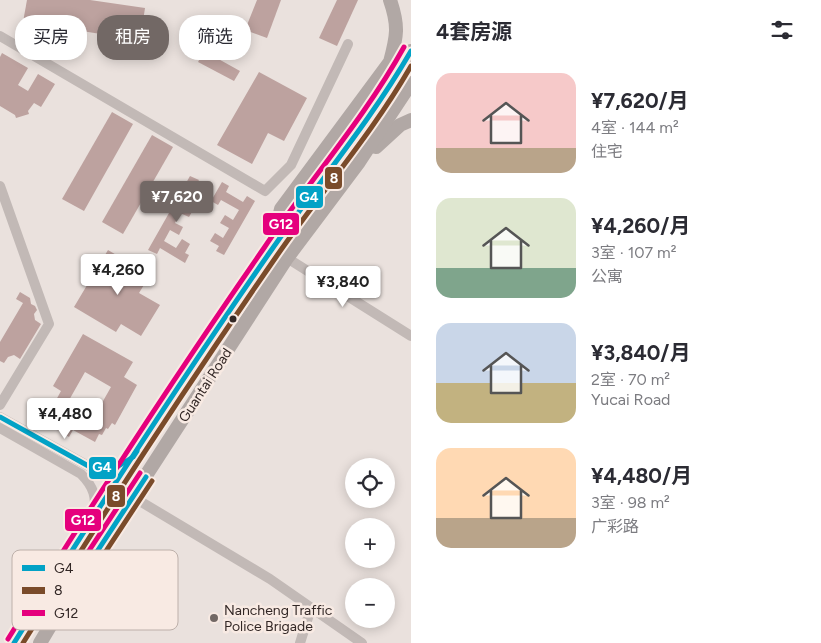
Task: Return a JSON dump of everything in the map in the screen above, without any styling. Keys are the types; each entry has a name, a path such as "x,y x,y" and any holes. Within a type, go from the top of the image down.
{"main road":[{"path":"271,250 281,210 390,62 397,34 395,15 390,0"},
{"name":"Guantai Road","path":"72,550 271,250 376,110 411,51"},
{"name":"Guantai Road","path":"98,550 287,258 358,162 411,83"},
{"path":"358,162 400,125 411,120"},
{"name":"Guantai Road","path":"14,643 22,630"},
{"name":"Guantai Road","path":"40,643 48,630"}],"street":[{"path":"1,40 265,191 291,165 348,44"},
{"path":"284,172 299,184"},
{"path":"0,186 49,324 0,405"},
{"path":"287,258 411,336"},
{"path":"0,418 92,468 116,467 133,457"},
{"path":"0,428 81,474 87,480 96,498 95,508 90,521"},
{"path":"133,497 270,579 362,643"},
{"path":"300,643 311,608"}],"building":[{"path":"27,0 90,0 145,8 144,15 97,15 97,33 87,32 87,15 24,15"},
{"path":"257,0 281,0 267,38 251,32 251,15"},
{"path":"337,0 358,0 337,46 319,38"},
{"path":"2,53 28,68 18,85 28,91 38,74 55,84 41,107 34,103 28,111 29,114 16,118 15,115 0,106 0,57"},
{"path":"199,60 220,60 240,71 234,81 198,62"},
{"path":"259,72 307,98 284,141 268,133 252,164 217,145"},
{"path":"112,112 133,124 84,211 62,199"},
{"path":"152,135 173,147 123,234 102,222"},
{"path":"190,176 199,180 195,187 204,191 200,199 191,194 185,205 193,210 189,217 180,213 175,223 183,227 179,235 170,230 164,241 176,248 182,239 190,244 185,253 189,255 185,263 160,248 157,254 148,250"},
{"path":"222,182 229,186 226,192 243,202 247,196 255,201 224,255 216,251 219,246 210,241 215,233 223,238 229,228 220,223 225,215 233,220 239,210 221,200 218,205 211,201"},
{"path":"108,250 150,275 139,293 160,305 141,336 121,324 116,332 74,307"},
{"path":"20,292 30,298 31,304 37,310 34,314 35,320 41,324 20,359 14,355 8,357 4,363 0,361 0,342 23,303 16,299"},
{"path":"83,334 133,362 124,377 137,385 115,425 112,423 108,429 106,428 102,435 99,434 95,442 73,430 69,437 44,422 61,391 53,386","holes":["85,372 111,387 90,424 64,409"]}],"transit line":[{"name":"G12","path":"65,550 198,345 282,223 372,99 404,47"},
{"name":"G4","path":"73,550 237,300 378,103 411,51"},
{"name":"8","path":"82,550 211,352 293,233 380,116 411,66"},
{"name":"G4","path":"0,417 92,468 117,467 133,457 137,451"},
{"name":"G12","path":"89,550 140,473"},
{"name":"G4","path":"98,550 146,477"},
{"name":"8","path":"107,550 152,481"},
{"name":"G12","path":"8,639 14,630"},
{"name":"G4","path":"14,643 22,630"},
{"name":"8","path":"23,643 31,630"}],"place":[{"name":"Nancheng Traffic Police Brigade","path":"214,618"}]}
